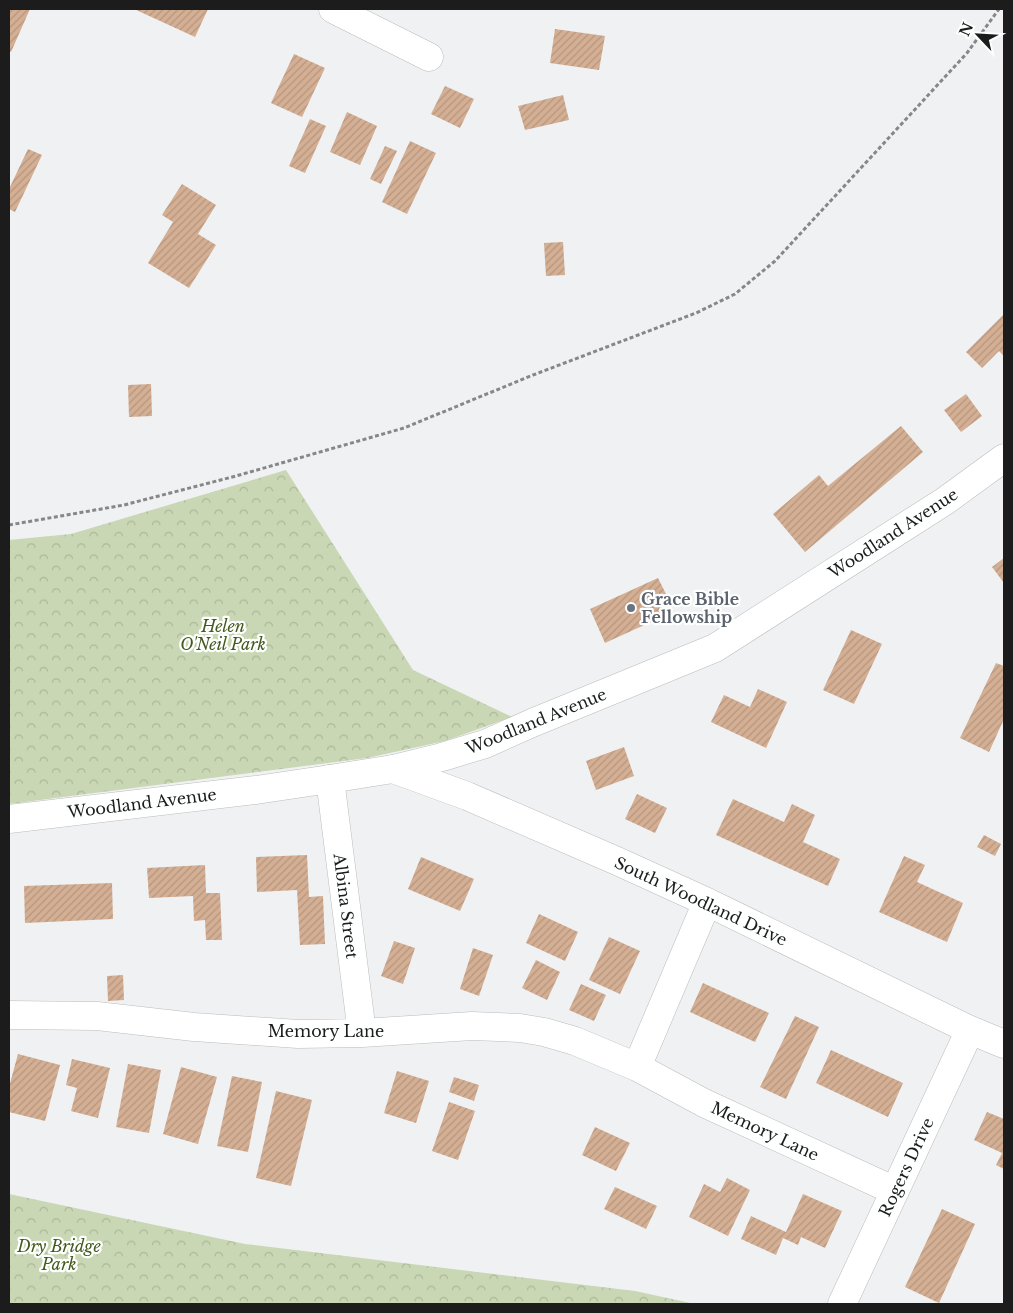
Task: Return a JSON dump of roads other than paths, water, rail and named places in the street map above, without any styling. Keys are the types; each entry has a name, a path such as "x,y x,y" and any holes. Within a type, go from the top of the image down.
{"street":[{"path":"333,9 429,57"},
{"name":"Woodland Avenue","path":"9,819 256,790 330,779 393,769 485,744 715,648 945,501 1004,458"},
{"name":"South Woodland Drive","path":"393,769 467,796 617,861 707,902 970,1030 1004,1044"},
{"name":"Albina Street","path":"330,779 362,1033"},
{"path":"637,1067 707,902"},
{"name":"Memory Lane","path":"9,1015 97,1016 194,1027 298,1034 362,1033 472,1026 520,1028 544,1032 575,1041 637,1067 704,1103 895,1191"},
{"name":"Rogers Drive","path":"842,1304 970,1030"}],"place":[{"name":"Grace Bible Fellowship","path":"631,608"}],"park label":[{"name":"Helen O'Neil Park","path":"223,635"},
{"name":"Dry Bridge Park","path":"59,1255"}]}
